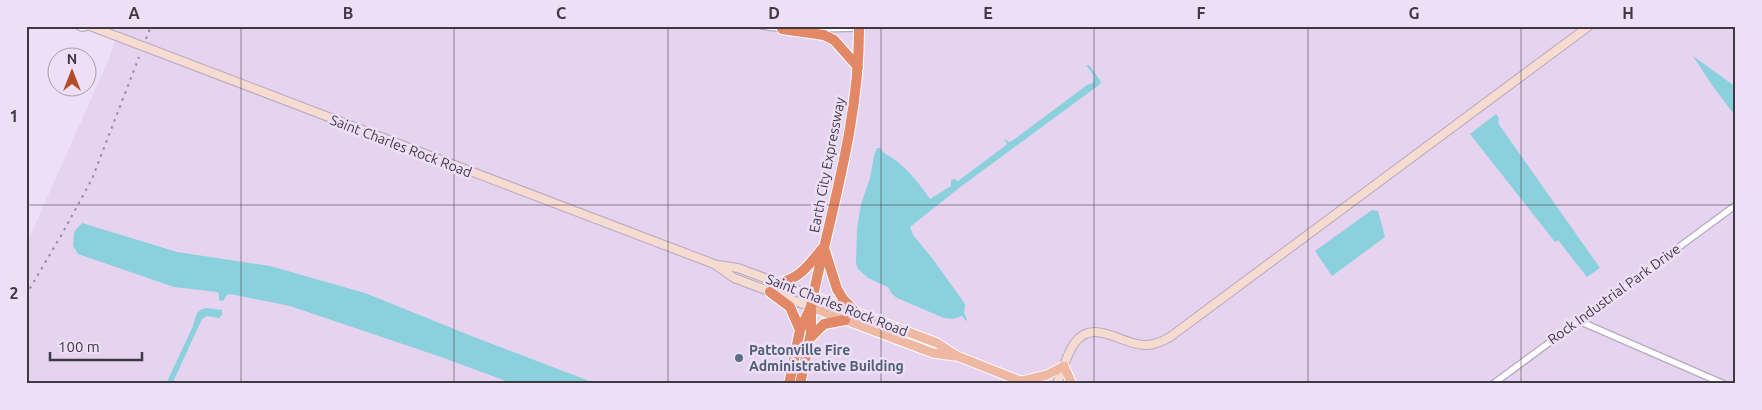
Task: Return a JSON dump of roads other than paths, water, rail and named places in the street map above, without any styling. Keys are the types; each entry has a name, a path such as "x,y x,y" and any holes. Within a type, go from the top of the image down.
{"highway":[{"path":"782,29 794,26"},
{"name":"Earth City Expressway","path":"788,384 800,330 813,296 848,144 858,67 859,27"},
{"path":"782,29 824,35 842,47 858,67"},
{"path":"780,283 802,273 824,247"},
{"path":"824,247 837,289 855,312"},
{"path":"770,292 790,307 800,330"},
{"name":"Earth City Expressway","path":"800,384 811,332 810,307"},
{"path":"809,339 824,324 846,320"}],"main road":[{"name":"Saint Charles Rock Road","path":"813,296 937,343 957,356 1024,382"},
{"name":"Saint Charles Rock Road","path":"810,307 933,353 957,356"},
{"path":"1024,382 1041,377 1064,366 1072,384"}],"street":[{"name":"Saint Charles Rock Road","path":"78,26 82,28 90,26 714,264 738,268 813,296"},
{"path":"762,26 782,29 859,27"},
{"path":"1057,384 1072,346 1083,335 1102,332 1138,345 1156,344 1170,337 1589,26"},
{"name":"Rock Industrial Park Drive","path":"1493,384 1736,205"},
{"name":"Saint Charles Rock Road","path":"714,264 734,278 810,307"},
{"path":"1579,321 1724,384"}],"water":[{"path":"1693,56 1736,87 1736,117 1712,85"},
{"path":"1086,65 1090,66 1101,82 1099,85 959,188 910,227 913,235 965,304 964,313 966,321 962,316 953,319 944,318 897,298 888,287 868,278 858,269 856,264 857,229 861,204 870,178 877,148 880,148 905,169 930,199 951,186 951,180 958,181 1005,146 1007,144 1004,139 1009,142 1012,141 1087,85 1093,83 1094,76"},
{"path":"1496,114 1499,118 1500,126 1600,268 1587,277 1558,240 1555,242 1470,134"},
{"path":"1372,210 1378,211 1385,237 1332,276 1315,251"},
{"path":"82,223 177,252 270,266 365,293 597,384 514,384 444,358 290,306 230,294 223,301 219,300 217,292 174,287 78,254 73,246 74,232"},
{"path":"207,308 222,310 222,315 219,318 207,316 202,319 172,384 166,384 193,326 197,313"}],"railway":[{"path":"146,39 151,26"},
{"path":"26,295 92,179 139,57"}],"place":[{"name":"Pattonville Fire Administrative Building","path":"739,358"}]}
